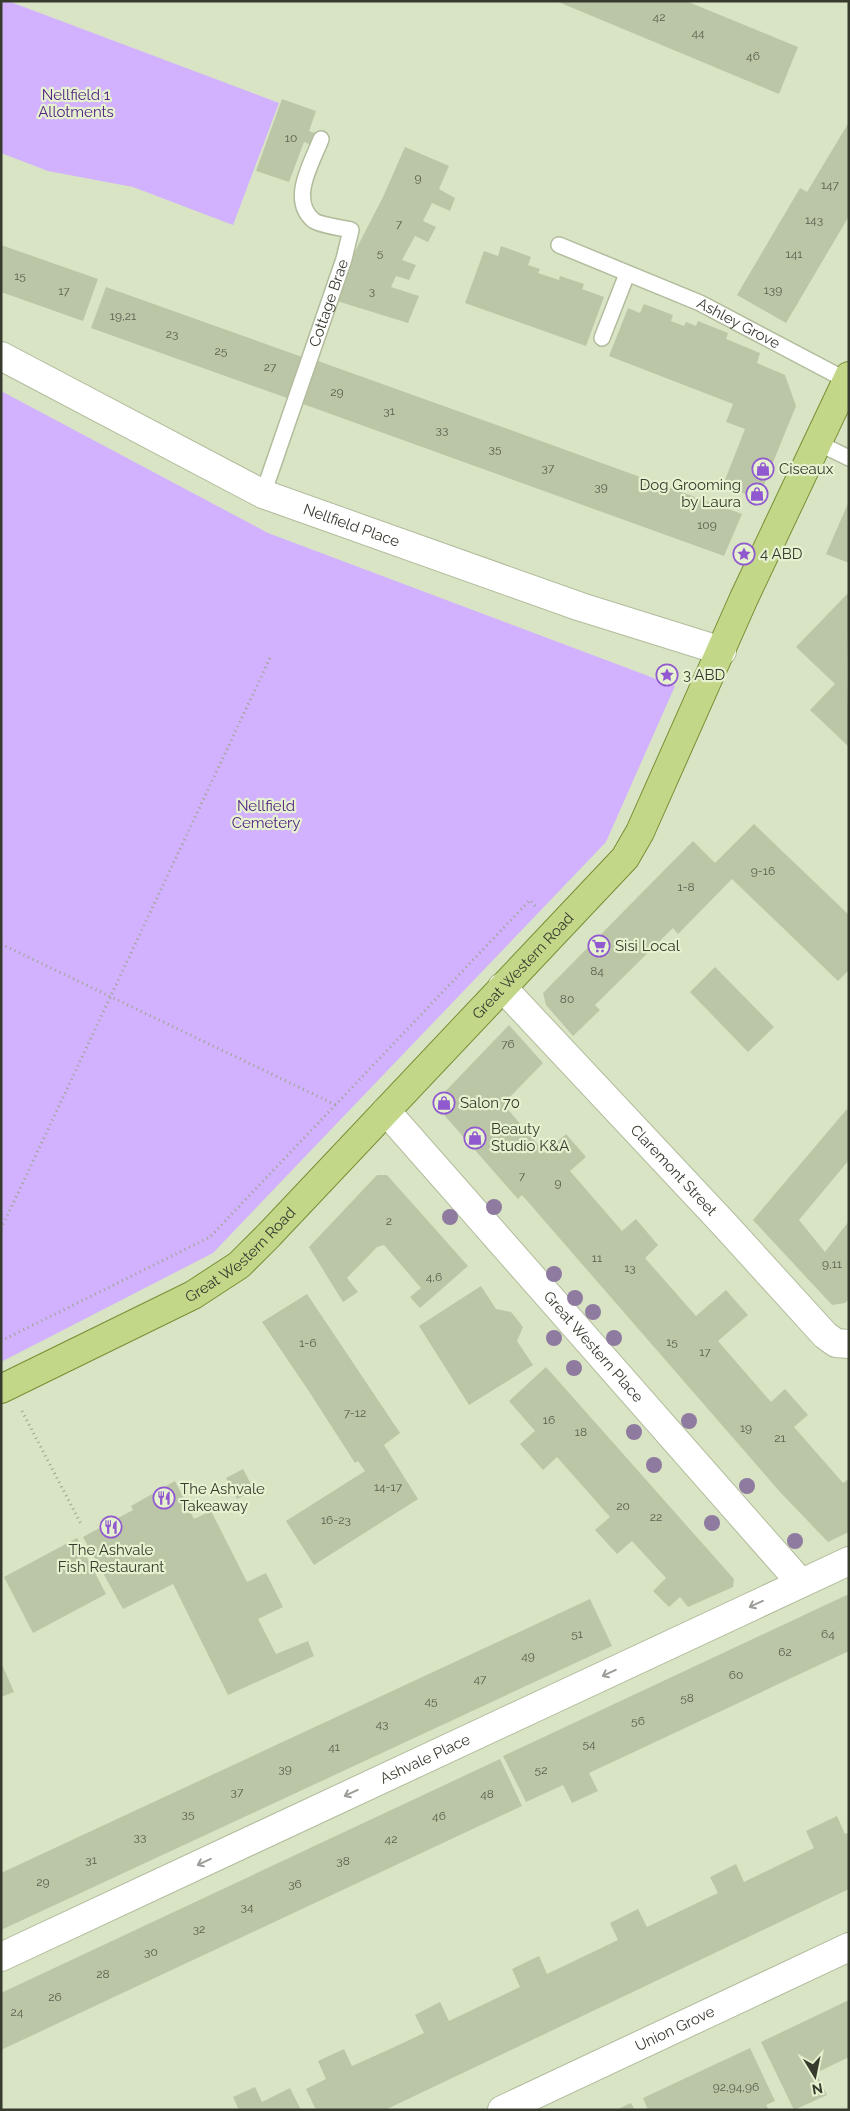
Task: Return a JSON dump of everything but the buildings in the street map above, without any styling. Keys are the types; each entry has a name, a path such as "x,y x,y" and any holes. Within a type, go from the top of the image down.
{"main road":[{"name":"Great Western Road","path":"5,1388 194,1295 239,1265 625,858 640,832 816,442 848,378"}],"street":[{"name":"Nellfield Place","path":"1,356 263,494 581,607 722,651"},
{"name":"Claremont Street","path":"502,987 725,1225 824,1335 836,1343 849,1344"},
{"name":"Great Western Place","path":"386,1111 801,1583"},
{"name":"Ashvale Place","path":"1,1957 849,1561"},
{"name":"Union Grove","path":"502,2110 849,1947"}],"lane":[{"name":"Cottage Brae","path":"263,494 344,259 351,230 314,220 302,205 301,193 321,139"},
{"name":"Ashley Grove","path":"559,245 700,303 848,378"},
{"path":"602,338 627,274"},
{"path":"816,442 849,458"}],"path":[{"path":"1,1229 270,658"},
{"path":"1,1342 210,1237 530,900 556,930"},
{"path":"1,944 336,1105"},
{"path":"5,1388 82,1526"}],"green space":[{"name":"Nellfield 1 Allotments","path":"3,1 8,1 279,103 233,225 133,187 48,171 1,153 1,6"},
{"name":"Nellfield Cemetery","path":"1,391 268,533 675,686 606,842 213,1253 1,1362"}],"place":[{"name":"Ciseaux","path":"763,469"},
{"name":"Dog Grooming by Laura","path":"757,494"},
{"name":"4 ABD","path":"744,554"},
{"name":"3 ABD","path":"667,675"},
{"name":"Sisi Local","path":"599,946"},
{"name":"Salon 70","path":"444,1103"},
{"name":"Beauty Studio K&A","path":"475,1138"},
{"name":"The Ashvale Takeaway","path":"164,1498"},
{"name":"The Ashvale Fish Restaurant","path":"111,1527"}]}
